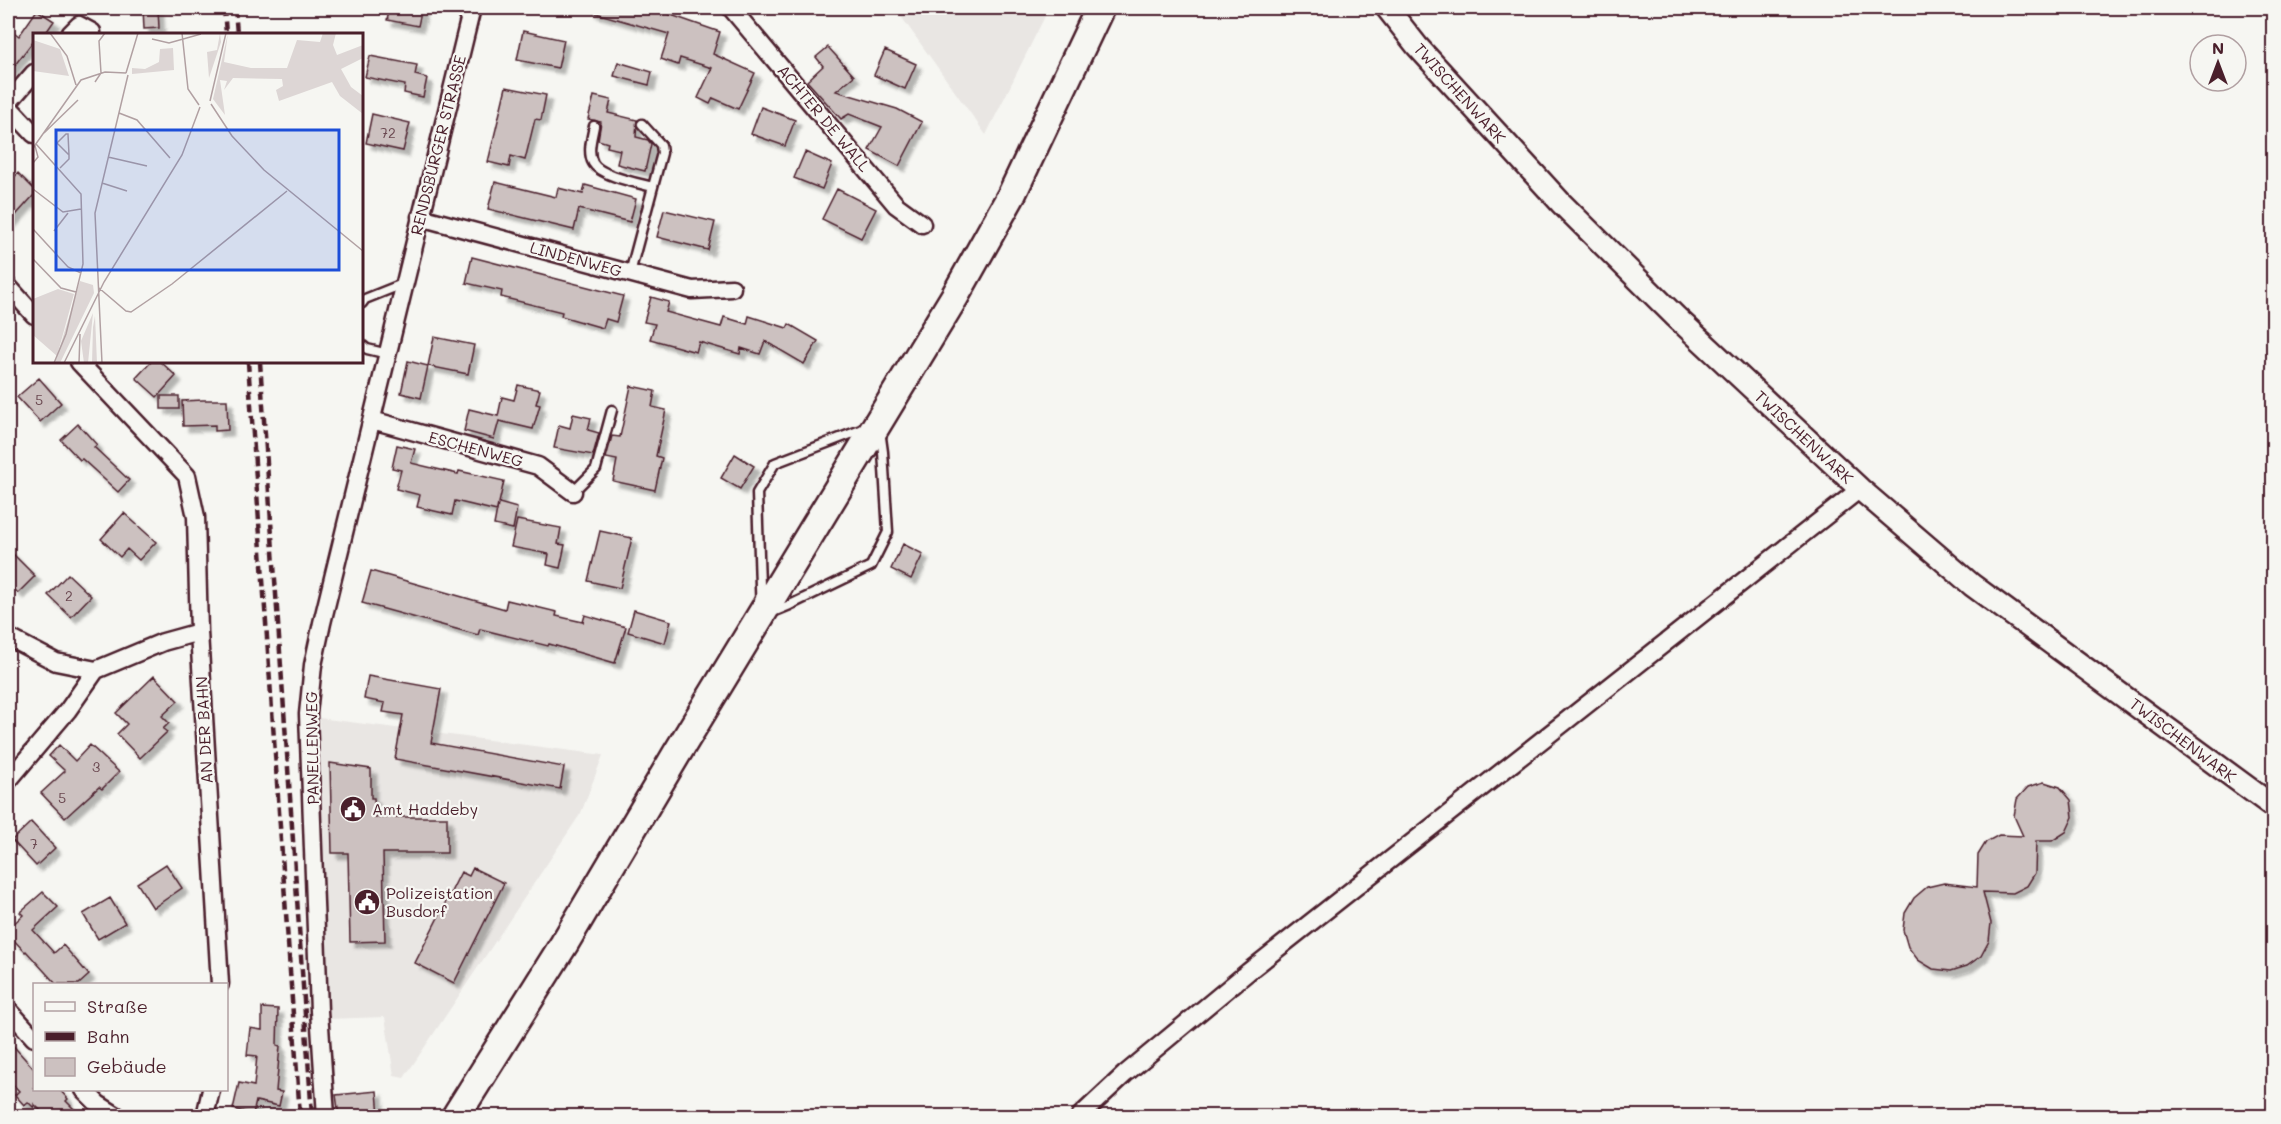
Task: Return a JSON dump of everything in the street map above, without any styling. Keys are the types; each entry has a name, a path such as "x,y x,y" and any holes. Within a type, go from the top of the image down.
{"main road":[{"path":"456,1116 564,944 955,296 1011,196 1100,8"}],"street":[{"name":"RENDSBURGER STRASSE","path":"405,283 472,8"},
{"name":"ACHTER DE WALL","path":"731,8 896,205 922,224"},
{"name":"TWISCHENWARK","path":"1387,8 1417,46 1561,203 1676,317 1860,489 1972,585 2274,807"},
{"path":"71,33 79,25 92,33"},
{"path":"33,74 8,105 33,133"},
{"name":"LINDENWEG","path":"420,217 692,290 732,288"},
{"name":"PANELLENWEG","path":"326,1116 319,1011 308,714 313,665 340,543 405,283"},
{"path":"8,286 32,307"},
{"name":"AN DER BAHN","path":"80,363 187,476 196,516 199,632 220,983"},
{"name":"ESCHENWEG","path":"372,420 538,466 573,492"},
{"path":"1080,1116 1125,1074 1248,972 1860,489"},
{"path":"8,781 68,710 96,670 163,642 199,632"},
{"path":"8,637 56,662 96,670"},
{"path":"8,1009 33,1037"},
{"path":"86,1091 98,1104 117,1116"},
{"path":"206,1116 211,1091"}],"lane":[{"path":"630,273 662,153 661,145 642,124"},
{"path":"594,126 590,149 592,163 601,172 653,187"},
{"path":"363,302 405,283"},
{"path":"363,346 388,354"},
{"path":"573,492 596,469 612,410"},
{"path":"879,423 888,532 871,566 761,617 757,493 775,463 879,423"}],"shaded area":[{"path":"895,8 1049,8 986,135"},
{"path":"319,718 603,755 581,813 404,1078 394,1076 385,1017 327,1019"}],"building":[{"path":"143,8 158,8 159,28 144,29"},
{"path":"390,8 422,8 418,26 387,20"},
{"path":"592,8 670,8 668,14 720,32 713,54 755,73 738,109 713,98 710,104 698,98 712,68 680,58 678,65 661,59 669,34 592,12"},
{"path":"37,10 54,21 46,33 33,33 33,41 8,74 8,28 19,36"},
{"path":"523,31 564,40 558,68 517,60"},
{"path":"828,47 854,76 836,91 897,109 922,122 899,166 869,150 882,127 849,114 841,119 807,81 823,66 816,57"},
{"path":"885,50 916,64 905,89 874,75"},
{"path":"370,56 417,65 415,75 427,78 423,97 404,93 405,85 365,77"},
{"path":"618,62 652,72 649,85 614,76"},
{"path":"506,87 546,95 541,120 535,119 525,160 511,156 509,167 488,162"},
{"path":"594,96 611,100 608,113 637,120 636,137 648,140 651,144 645,171 617,164 620,150 607,147 608,143 598,140 601,122 588,119"},
{"path":"761,107 795,120 785,146 751,134"},
{"path":"372,114 410,123 403,151 366,143"},
{"path":"805,152 832,164 822,189 794,178"},
{"path":"18,173 33,188 33,196 8,224 8,184"},
{"path":"495,182 556,197 558,188 583,194 585,185 636,199 630,222 579,209 574,230 488,209"},
{"path":"837,189 876,209 861,238 822,219"},
{"path":"664,210 715,222 708,250 657,237"},
{"path":"472,257 623,296 616,322 606,319 603,328 561,316 562,312 501,297 502,291 466,283"},
{"path":"651,297 669,302 666,312 721,327 724,317 747,324 749,316 787,328 789,324 818,341 804,364 765,341 760,354 741,348 740,354 699,342 696,352 650,339 655,324 644,322"},
{"path":"434,337 474,345 468,374 428,366"},
{"path":"408,361 428,366 421,398 401,393"},
{"path":"150,363 162,363 176,376 157,397 136,378"},
{"path":"39,378 61,403 40,422 17,397"},
{"path":"518,385 540,390 536,404 540,405 533,429 499,421 494,439 464,431 469,409 498,416 502,397 514,400"},
{"path":"631,386 655,391 652,407 666,410 656,456 662,458 655,490 613,481 617,460 606,458 612,436 620,437"},
{"path":"161,396 179,396 179,409 161,409"},
{"path":"227,400 228,430 215,431 215,425 183,426 182,401"},
{"path":"573,414 591,418 588,430 599,433 593,455 554,448 559,425 570,428"},
{"path":"78,424 97,445 94,447 129,480 118,492 82,459 80,460 61,440"},
{"path":"397,445 415,449 411,463 458,474 459,471 504,481 499,503 517,508 513,529 494,525 497,511 455,501 452,515 417,507 420,495 396,489 401,470 392,468"},
{"path":"735,454 754,466 740,489 721,478"},
{"path":"124,513 156,542 139,560 127,549 120,557 101,539"},
{"path":"517,520 561,528 558,544 565,545 560,568 547,565 549,554 511,547"},
{"path":"600,531 632,538 620,588 588,581"},
{"path":"903,544 923,554 911,579 891,569"},
{"path":"8,549 35,576 18,593 8,583"},
{"path":"371,571 505,609 507,600 557,612 556,616 583,622 585,615 626,627 615,663 549,644 548,646 480,629 478,635 362,603"},
{"path":"68,574 91,596 71,617 48,595"},
{"path":"634,610 671,621 665,643 628,632"},
{"path":"154,676 178,701 162,716 169,723 163,729 167,732 140,758 117,734 127,724 116,713"},
{"path":"368,676 441,689 431,743 564,767 560,789 395,759 403,715 383,712 385,703 364,699"},
{"path":"59,745 75,761 90,745 119,772 102,789 99,787 65,818 41,793 65,771 49,756"},
{"name":"Amt Haddeby","path":"330,763 371,769 371,798 374,798 375,817 447,817 447,853 383,853 385,941 350,942 348,853 332,853"},
{"path":"2044,782 2060,787 2071,800 2073,817 2066,832 2052,841 2036,841 2035,873 2027,886 2013,893 1983,892 1991,923 1989,941 1981,956 1967,966 1951,971 1933,969 1918,960 1908,947 1903,930 1905,913 1914,898 1927,887 1944,883 1977,887 1978,855 1986,842 1999,835 2023,836 2014,816 2017,799 2028,787"},
{"path":"31,822 55,848 36,866 12,840"},
{"path":"166,864 182,888 153,908 137,883"},
{"path":"473,868 504,883 454,983 415,963 461,872 469,876"},
{"path":"43,892 58,907 33,930 54,953 63,945 89,975 80,983 55,983 8,934 8,929 23,915 20,912"},
{"path":"110,898 125,923 98,939 83,914"},
{"path":"262,1008 278,1009 277,1045 280,1046 276,1091 282,1092 279,1106 256,1101 253,1114 233,1109 239,1083 254,1086 257,1056 247,1055 250,1028 262,1030"},
{"path":"8,1040 33,1068 33,1091 61,1091 68,1099 66,1101 81,1116 46,1116 34,1104 34,1108 28,1102 24,1105 15,1095 19,1091 8,1079"},
{"path":"377,1091 379,1116 339,1116 336,1095"}],"railway":[{"path":"224,8 226,33"},
{"path":"235,8 237,33"},
{"path":"248,363 300,1116"},
{"path":"260,363 312,1116"}],"place":[{"name":"Amt Haddeby","path":"353,809"},
{"name":"Polizeistation Busdorf","path":"367,902"}]}
